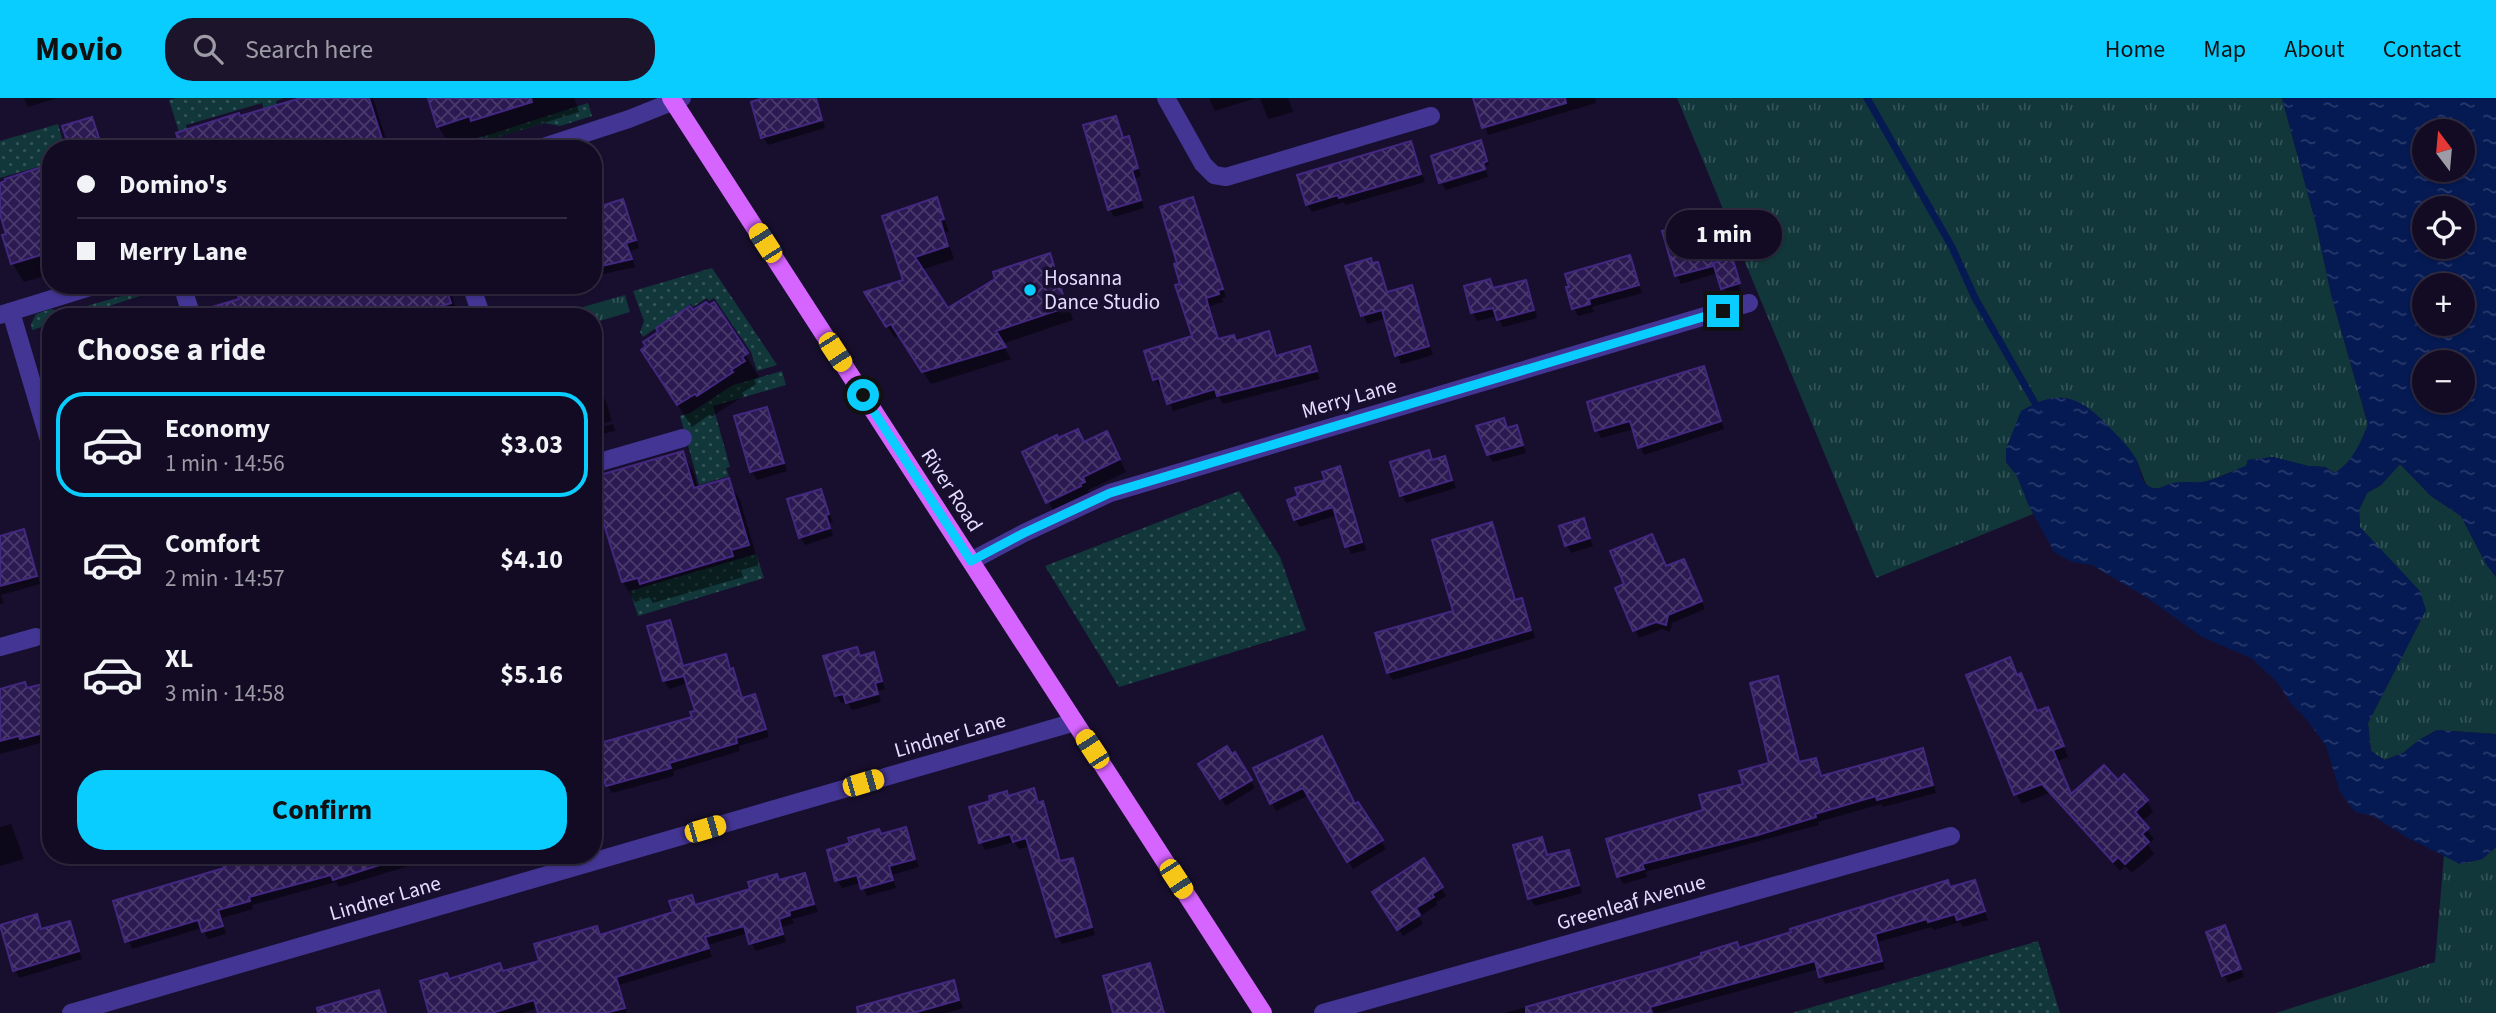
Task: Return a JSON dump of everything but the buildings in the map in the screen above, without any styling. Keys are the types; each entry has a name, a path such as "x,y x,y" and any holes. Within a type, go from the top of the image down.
{"main road":[{"name":"River Road","path":"675,99 1263,1013"}],"street":[{"path":"1166,98 1203,164 1214,175 1226,177 1431,116"},
{"path":"565,140 629,119 675,99"},
{"path":"42,421 5,314 68,294"},
{"name":"Merry Lane","path":"971,561 1110,493 1749,303"},
{"path":"602,461 683,438"},
{"path":"0,647 36,637"},
{"name":"Lindner Lane","path":"602,859 1075,722"},
{"name":"Greenleaf Avenue","path":"1323,1013 1951,836"},
{"name":"Lindner Lane","path":"71,1013 585,864"}],"green space":[{"path":"284,98 276,101 287,140 273,140 262,103 186,125 187,129 179,132 169,100"},
{"path":"1677,98 2282,98 2316,224 2332,298 2368,425 2359,445 2351,458 2335,473 2325,467 2308,466 2273,457 2248,460 2246,466 2203,483 2173,483 2151,488 2146,484 2137,461 2129,450 2013,433 2006,449 2006,462 2017,476 2033,514 1876,578"},
{"path":"588,103 592,116 560,126 544,123 488,140 472,140"},
{"path":"58,124 62,140 42,140 42,166 0,178 0,141"},
{"path":"712,268 777,365 757,371 751,352 714,298 709,301 707,298 693,307 691,304 643,337 640,332 644,321 633,291"},
{"path":"128,294 145,294 103,308 80,308"},
{"path":"625,295 630,312 602,320 602,308 580,308"},
{"path":"42,312 42,327 32,330 31,324 36,314"},
{"path":"782,371 786,385 713,406 730,467 726,468 729,476 699,485 680,416 690,413 733,385"},
{"path":"2400,464 2431,496 2461,516 2486,564 2496,577 2496,734 2437,730 2403,753 2384,760 2371,751 2368,723 2426,610 2360,527 2359,510 2367,493 2381,485"},
{"path":"1239,491 1280,557 1306,630 1119,687 1045,566"},
{"path":"756,554 764,578 638,616 630,591"},
{"path":"2496,847 2496,1013 2276,1013 2435,962 2444,855 2460,864 2482,859"},
{"path":"2038,941 2060,1013 1792,1013"}],"water":[{"path":"2282,98 2496,98 2496,577 2486,564 2461,516 2431,496 2400,464 2381,485 2367,493 2359,509 2360,527 2420,591 2426,610 2368,723 2371,751 2385,760 2403,753 2437,730 2496,734 2496,847 2482,859 2460,864 2408,838 2373,816 2355,812 2340,792 2326,746 2278,683 2251,658 2202,637 2149,599 2092,565 2072,562 2054,552 2028,504 2017,476 2006,462 2006,449 2021,411 2047,399 2058,398 2079,402 2099,417 2129,448 2137,461 2143,481 2153,488 2176,482 2212,480 2246,466 2248,460 2273,457 2308,466 2325,467 2335,473 2355,452 2368,424 2332,298 2316,224"}],"waterway":[{"path":"1867,98 1952,247 1975,298 2035,403"}],"place":[{"name":"Hosanna Dance Studio","path":"1030,290"}],"route":[{"path":"863,395 971,561 1110,493 1723,311"}]}
